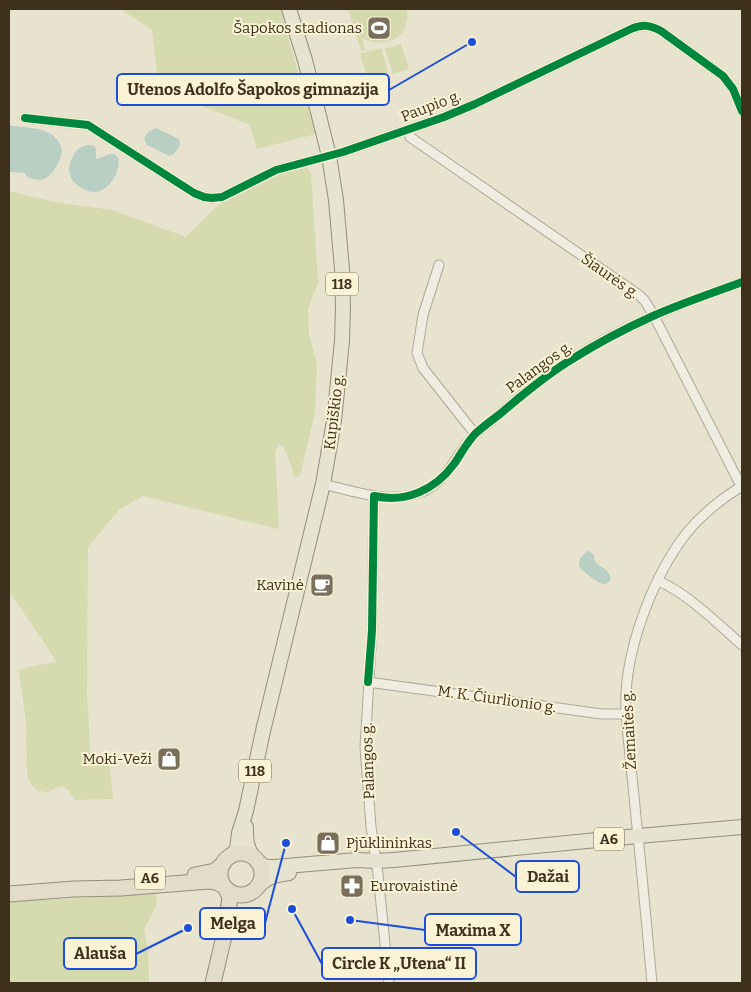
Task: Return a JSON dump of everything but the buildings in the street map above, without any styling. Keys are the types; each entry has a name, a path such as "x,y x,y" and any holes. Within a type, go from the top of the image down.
{"highway":[{"path":"213,983 225,932 230,898 220,875 227,860 242,853 256,859 262,873 262,879 256,889 239,900 225,932"},
{"name":"A6","path":"74,889 120,880 200,874 215,871 227,860"},
{"name":"A6","path":"9,894 209,881 216,882 225,887"},
{"path":"225,887 235,894 246,895"}],"main road":[{"name":"Kupiškio g.","path":"227,860 237,849 263,731 324,484 339,375 343,307 340,234 336,200 329,156 305,60 289,9"},
{"name":"Kupiškio g.","path":"246,812 246,841 248,849 256,859"},
{"name":"A6","path":"256,859 266,867 357,860 376,861 742,827"},
{"name":"A6","path":"260,884 267,878 275,875 358,868 376,861"}],"street":[{"name":"Paupio g.","path":"25,118 88,125 194,194 204,197 222,198 276,170 329,156 444,117 475,104 630,29 643,25 654,27 661,31 723,76 734,89 742,111"},
{"name":"Šiaurės g.","path":"408,130 410,137 645,301 742,486"},
{"path":"439,266 422,316 417,352 423,368 475,434"},
{"name":"Palangos g.","path":"324,484 385,498 399,497 423,491 438,481 453,465 463,448 475,434 528,390 568,362 617,333 654,316 742,282"},
{"name":"Žemaitės g.","path":"652,983 626,714 627,680 640,623 658,580 674,551 699,520 723,499 742,486"},
{"name":"Palangos g.","path":"374,496 372,630 365,747 371,827 389,983"},
{"path":"658,580 672,587 698,607 742,645"},
{"name":"M. K. Čiurlionio g.","path":"368,682 602,714 626,714"}],"green space":[{"path":"120,9 280,9 316,134 257,149 250,125 159,89 152,30"},
{"name":"Šapokos stadionas","path":"348,9 407,9 407,19 401,34 388,41 371,41 362,38 365,50 361,51"},
{"path":"401,44 409,69 393,74 385,49"},
{"path":"381,48 391,83 371,89 360,54"},
{"path":"307,168 311,173 318,283 308,309 309,334 317,365 315,412 300,476 296,477 293,474 283,446 279,445 275,451 279,529 143,496 119,510 88,547 87,696 91,759 109,760 113,799 75,800 69,791 62,786 48,793 37,790 30,783 27,773 26,721 19,671 28,667 57,662 9,591 9,191 54,202 112,210 186,237 217,206 273,174"},
{"path":"155,894 157,900 155,909 144,929 148,951 149,983 9,983 9,902"}],"shaded area":[{"path":"9,125 41,130 51,134 58,141 62,148 61,155 55,169 48,177 38,180 27,177 25,173 9,172"},
{"path":"156,128 179,139 180,145 174,154 169,156 147,145 144,138 148,132"},
{"path":"89,145 96,148 97,159 111,154 116,155 119,165 114,179 109,185 95,192 87,191 78,186 71,179 69,171 75,152 81,147"},
{"path":"589,551 594,555 596,562 610,574 611,579 607,584 602,584 580,568 580,559"}],"cycle path":[{"path":"25,118 88,125 194,193 204,197 222,197 276,170 343,152 444,117 639,26 650,26 661,31 723,76 733,89 742,111"},
{"path":"368,682 372,630 374,496 397,498 408,496 429,487 438,481 454,464 476,433 560,367 621,331 642,321 742,282"}],"place":[{"name":"Šapokos stadionas","path":"379,28"},
{"name":"Utenos Adolfo Šapokos gimnazija","path":"472,42"},
{"name":"Kavinė","path":"322,585"},
{"name":"Moki-Veži","path":"169,759"},
{"name":"Dažai","path":"456,832"},
{"name":"Melga","path":"286,843"},
{"name":"Pjūklininkas","path":"328,843"},
{"name":"Eurovaistinė","path":"352,886"},
{"name":"Circle K „Utena“ II","path":"292,909"},
{"name":"Maxima X","path":"350,920"},
{"name":"Alauša","path":"188,928"}]}
